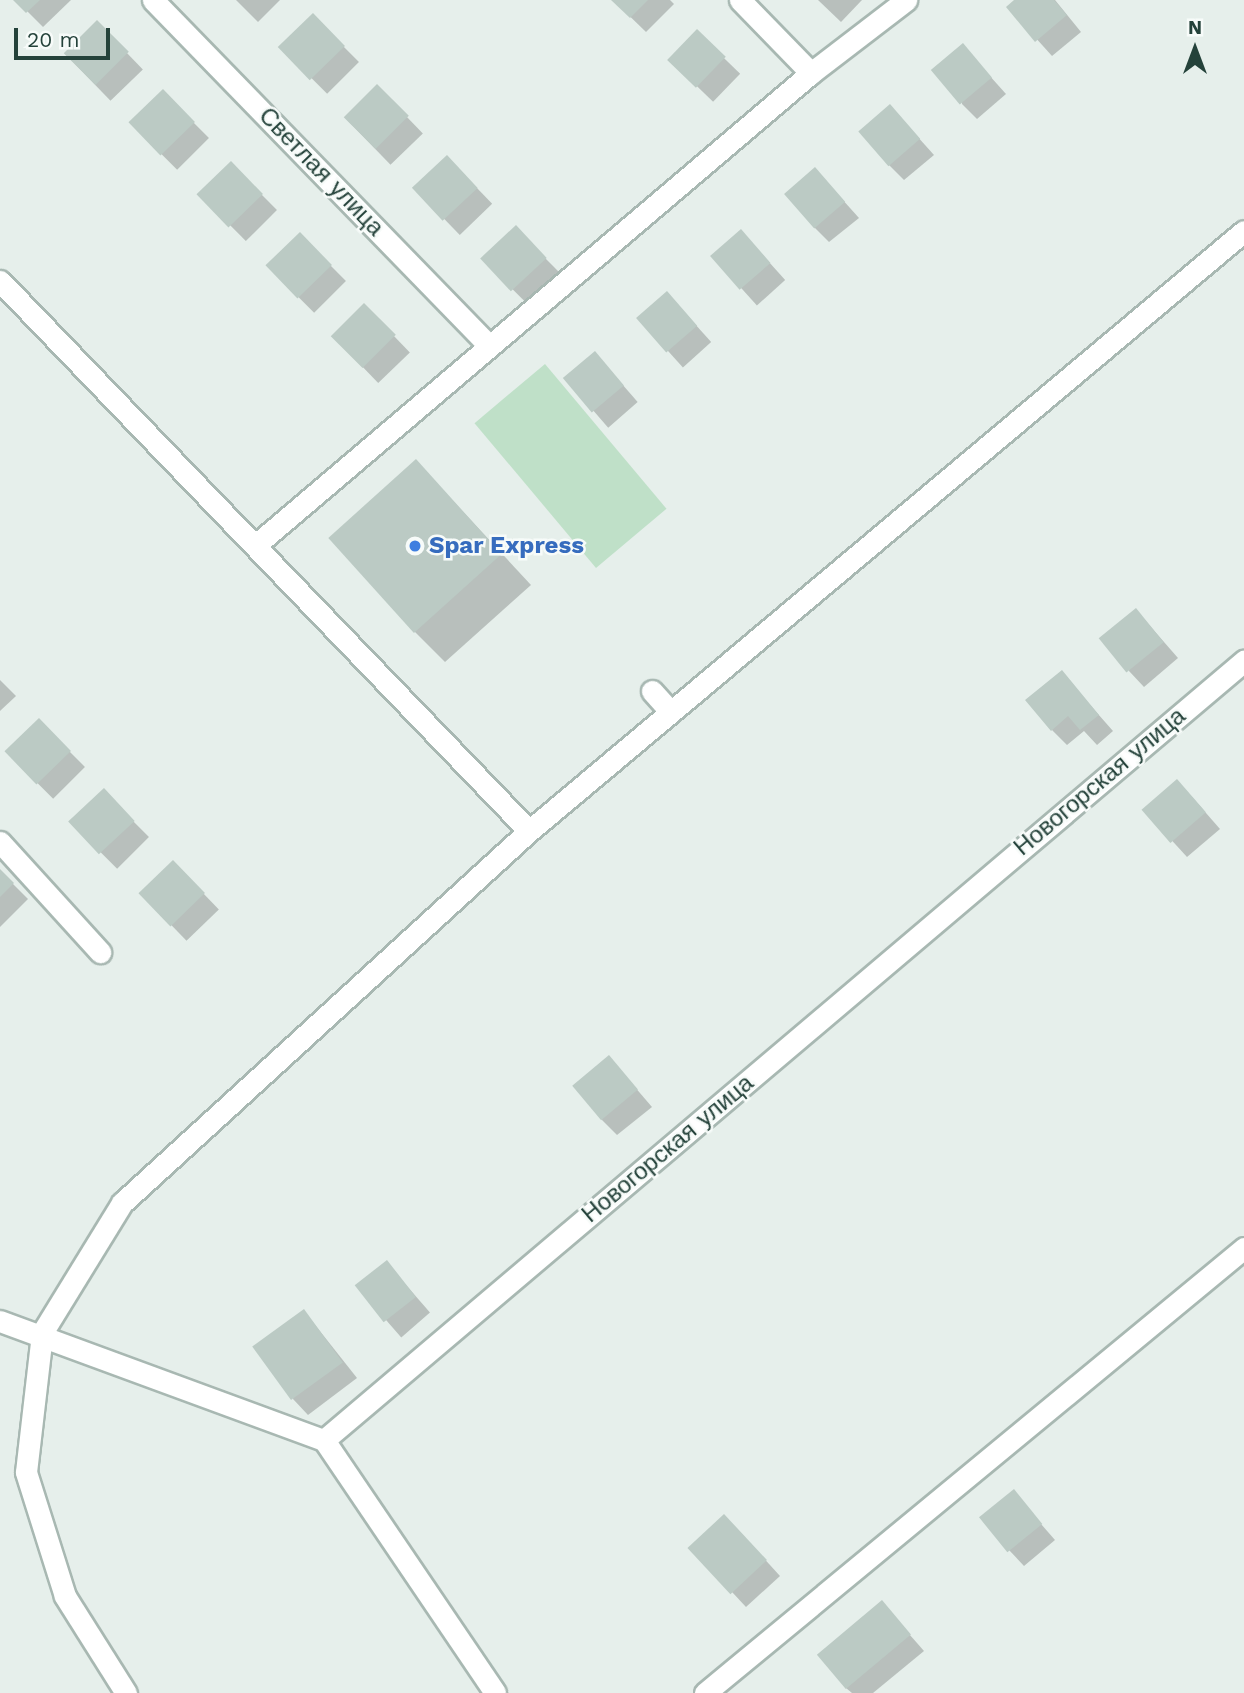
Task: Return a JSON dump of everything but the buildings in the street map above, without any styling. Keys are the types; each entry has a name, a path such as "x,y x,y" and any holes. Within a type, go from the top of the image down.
{"street":[{"name":"Светлая улица","path":"153,0 489,345"},
{"path":"740,0 811,73"},
{"path":"258,543 811,73 906,0"},
{"path":"126,1693 65,1596 26,1472 42,1332 122,1203 529,831 1244,231"},
{"path":"0,281 258,543 529,831"},
{"name":"Новогорская улица","path":"324,1440 1244,661"},
{"path":"652,691 671,712"},
{"path":"0,842 100,952"},
{"path":"705,1693 1244,1248"},
{"path":"0,1321 42,1332 324,1440 495,1693"}],"green space":[{"path":"545,364 666,509 596,568 475,423"}],"place":[{"name":"Spar Express","path":"415,546"}]}
